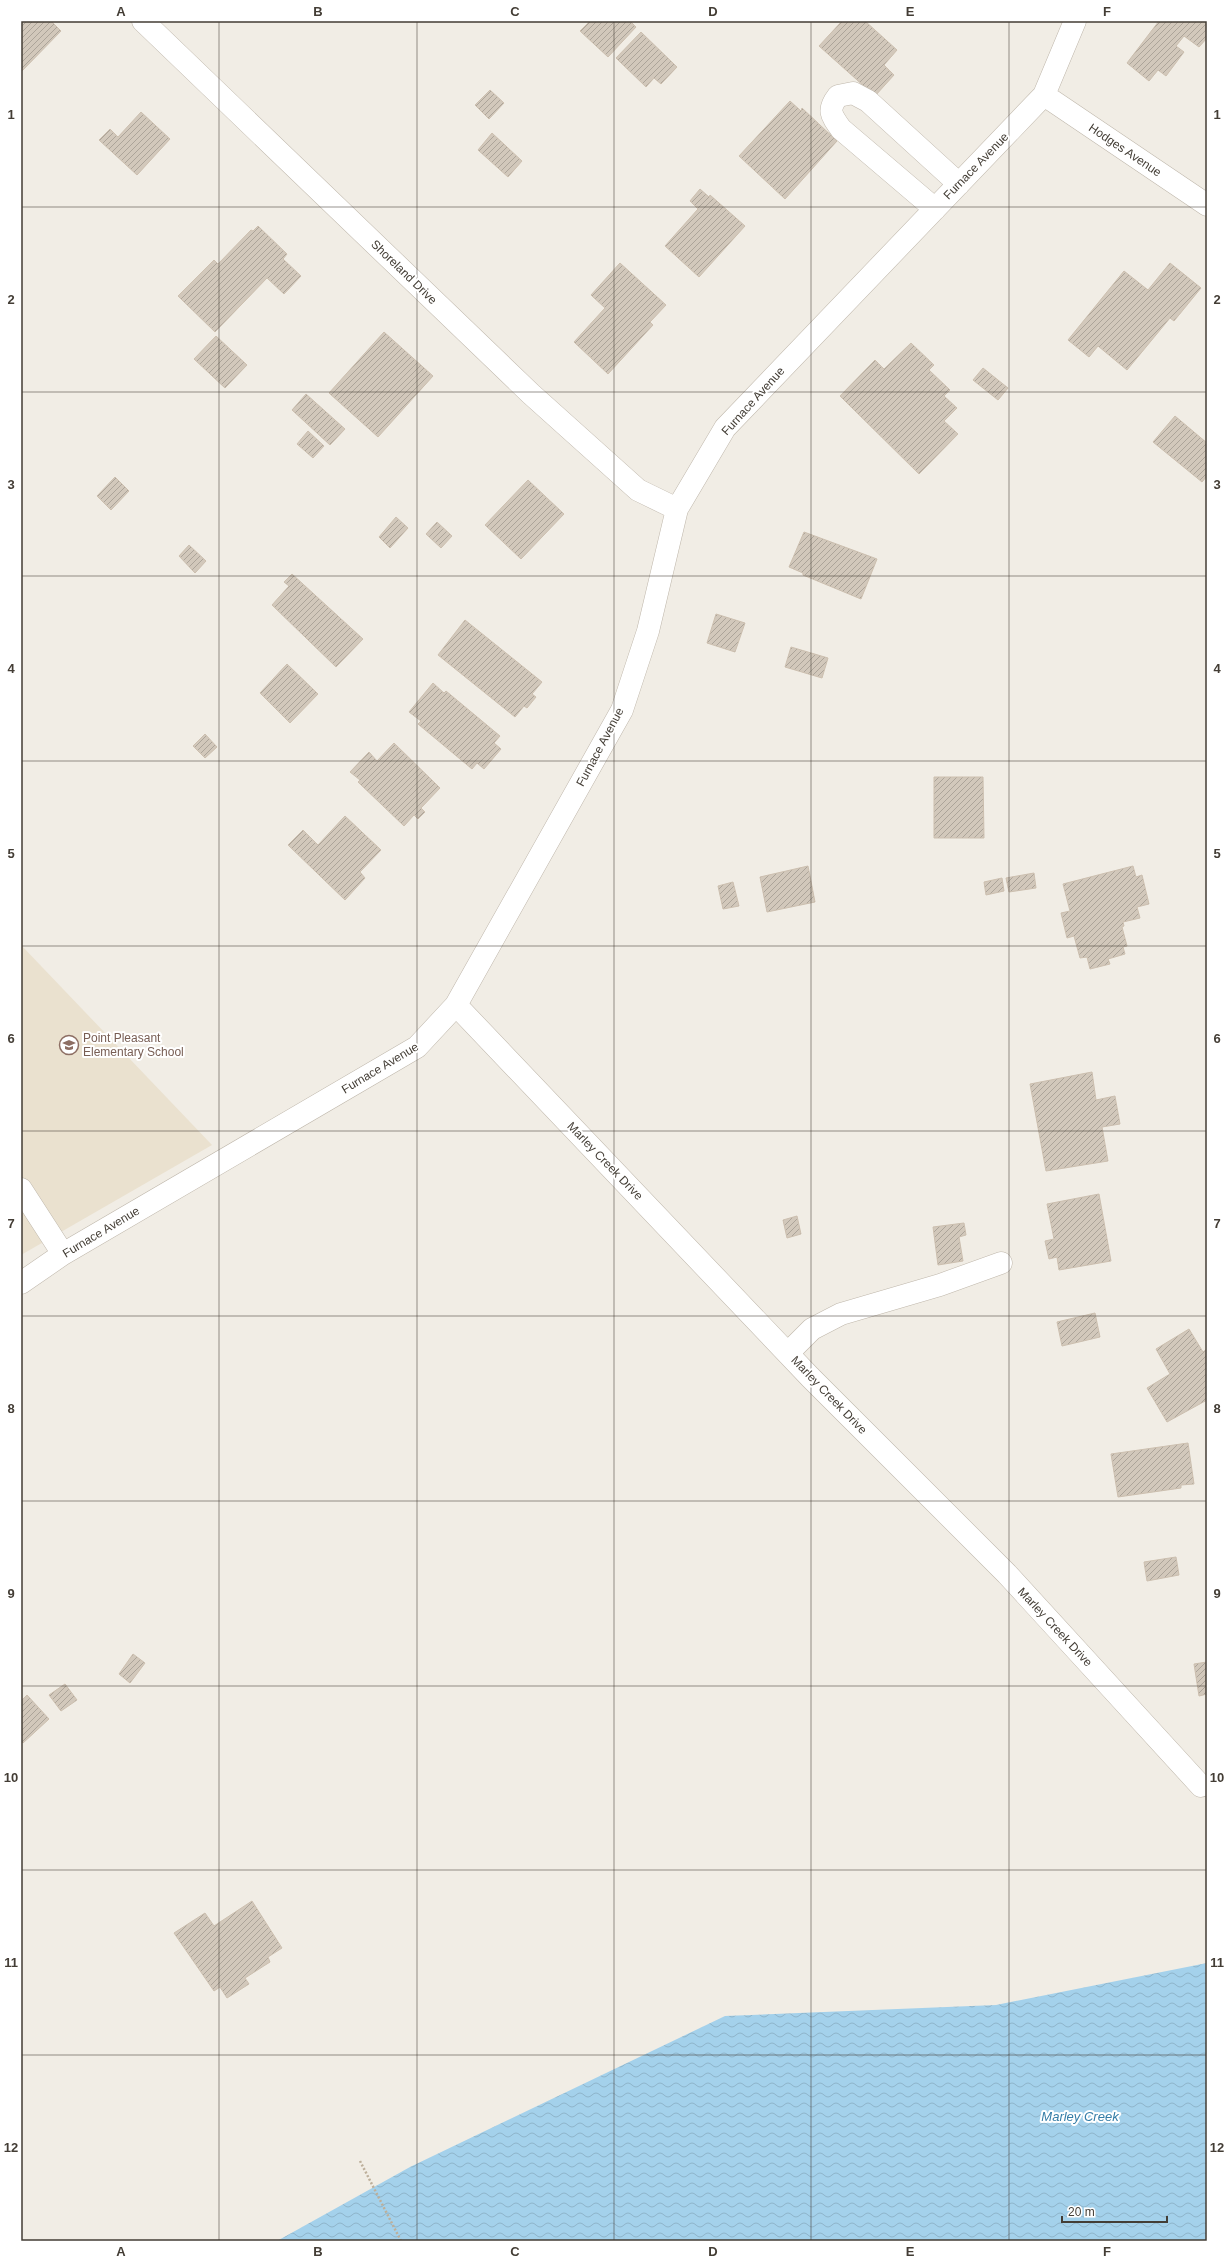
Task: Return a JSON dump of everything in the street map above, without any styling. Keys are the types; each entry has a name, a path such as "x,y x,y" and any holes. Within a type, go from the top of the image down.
{"street":[{"name":"Shoreland Drive","path":"143,21 531,394 638,490 676,509"},
{"name":"Furnace Avenue","path":"21,1283 63,1254 417,1047 456,1005 622,710 648,630 676,509 725,428 1044,95 1075,21"},
{"path":"935,209 841,129 832,116 832,104 838,96 853,93 868,101 958,184"},
{"name":"Hodges Avenue","path":"1044,95 1207,205"},
{"name":"Marley Creek Drive","path":"456,1005 788,1353 1007,1574 1201,1786"},
{"path":"21,1188 63,1254"},
{"path":"788,1353 812,1329 841,1314 940,1285 1001,1263"}],"path":[{"path":"360,2161 401,2241"}],"shaded area":[{"name":"Point Pleasant Elementary School","path":"21,945 212,1145 21,1255"}],"water":[{"name":"Marley Creek","path":"1207,1963 1207,2241 277,2241 410,2167 725,2016 996,2005"}],"building":[{"path":"21,21 51,21 61,31 21,72"},
{"path":"590,21 630,21 636,27 608,57 580,31"},
{"path":"842,21 865,21 897,50 884,65 894,75 875,96 819,46"},
{"path":"1159,21 1207,21 1207,38 1199,47 1184,36 1176,46 1184,52 1166,76 1158,70 1149,81 1127,63"},
{"path":"641,32 677,67 661,84 654,78 646,87 616,58"},
{"path":"490,90 504,103 489,119 475,105"},
{"path":"790,101 801,111 802,108 837,141 785,199 739,156"},
{"path":"141,112 170,139 137,175 99,140 110,129 118,137"},
{"path":"492,133 522,161 508,177 478,150"},
{"path":"700,189 709,197 710,195 745,226 699,277 665,246 698,209 690,201"},
{"path":"258,226 287,254 283,259 301,276 284,294 267,278 215,332 178,296 214,260 218,264 251,230 253,231"},
{"path":"620,263 666,305 650,322 653,325 608,374 574,342 605,308 591,295"},
{"path":"1170,263 1201,288 1174,321 1170,318 1127,370 1098,346 1089,357 1068,340 1124,271 1148,290"},
{"path":"384,332 433,376 378,437 329,393"},
{"path":"216,336 247,365 225,388 194,359"},
{"path":"911,343 934,365 929,370 950,390 944,396 957,408 944,421 958,434 919,474 840,396 875,360 884,369"},
{"path":"983,368 1008,388 998,400 973,380"},
{"path":"306,394 345,429 330,445 292,410"},
{"path":"1175,416 1207,443 1207,476 1202,482 1153,442"},
{"path":"308,431 324,446 313,458 297,444"},
{"path":"115,477 129,491 111,510 97,496"},
{"path":"528,480 564,514 521,559 485,525"},
{"path":"396,517 408,528 390,548 379,537"},
{"path":"437,522 452,536 441,548 426,534"},
{"path":"804,532 877,559 861,599 803,575 803,573 789,567"},
{"path":"189,545 206,561 195,573 179,556"},
{"path":"292,574 363,639 336,667 272,605 289,586 284,582"},
{"path":"716,614 745,623 735,652 707,643"},
{"path":"465,620 542,682 532,694 536,697 527,708 524,706 515,717 438,655"},
{"path":"791,647 828,658 822,678 785,667"},
{"path":"287,664 318,694 290,723 260,693"},
{"path":"433,683 444,693 446,691 500,736 494,743 501,749 484,769 477,763 472,769 418,724 421,721 409,712"},
{"path":"205,734 217,747 205,758 193,746"},
{"path":"394,743 440,788 421,808 425,812 418,819 414,815 404,826 358,782 360,780 350,772 369,752 377,761"},
{"path":"934,777 983,777 984,838 934,838"},
{"path":"345,816 381,850 360,872 365,878 345,900 288,845 303,830 318,845"},
{"path":"808,866 815,902 767,912 760,877"},
{"path":"1133,866 1136,877 1142,875 1149,904 1137,907 1140,918 1123,922 1124,926 1122,927 1127,946 1123,947 1125,954 1108,959 1110,964 1090,969 1087,957 1080,958 1074,936 1067,938 1061,913 1070,911 1063,884"},
{"path":"1034,873 1036,888 1009,892 1006,878"},
{"path":"1002,878 1004,891 986,895 984,882"},
{"path":"733,882 739,906 723,909 718,886"},
{"path":"1092,1072 1096,1100 1115,1096 1120,1124 1102,1127 1108,1161 1046,1171 1030,1084"},
{"path":"1099,1194 1111,1261 1059,1270 1057,1257 1049,1259 1045,1241 1054,1239 1047,1204"},
{"path":"797,1216 801,1234 787,1238 783,1220"},
{"path":"964,1223 966,1235 959,1237 963,1261 938,1265 933,1227"},
{"path":"1095,1313 1100,1337 1062,1346 1057,1322"},
{"path":"1189,1329 1203,1352 1207,1349 1207,1400 1167,1422 1147,1388 1170,1374 1156,1349"},
{"path":"1188,1443 1194,1484 1181,1485 1181,1488 1118,1497 1111,1454"},
{"path":"1176,1557 1179,1575 1147,1581 1144,1562"},
{"path":"133,1654 145,1663 130,1683 119,1674"},
{"path":"1207,1662 1207,1694 1199,1696 1194,1664"},
{"path":"65,1684 77,1700 61,1711 49,1695"},
{"path":"27,1695 49,1719 23,1743 21,1741 21,1701"},
{"path":"252,1901 282,1948 268,1957 270,1962 245,1978 249,1984 227,1998 220,1987 214,1991 174,1933 205,1913 214,1926"}],"place":[{"name":"Point Pleasant Elementary School","path":"69,1045"}]}
